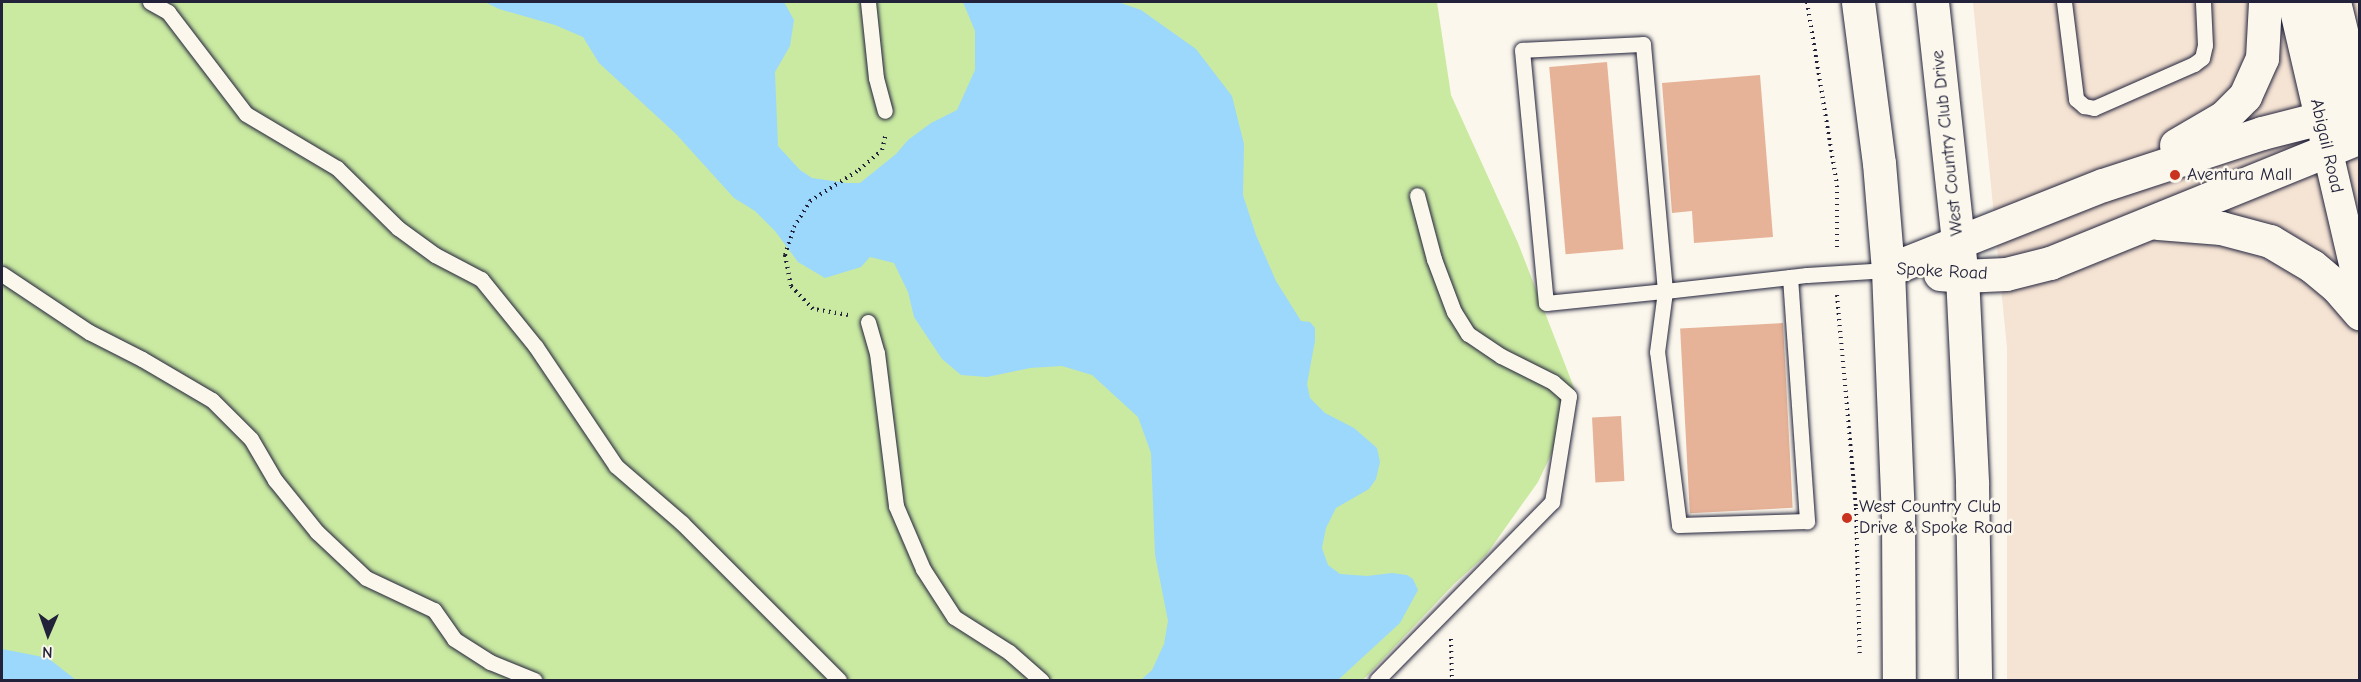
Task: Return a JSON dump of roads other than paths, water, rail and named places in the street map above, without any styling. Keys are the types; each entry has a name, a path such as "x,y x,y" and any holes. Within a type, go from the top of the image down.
{"street":[{"path":"1858,2 1879,163 1888,270 1898,522 1899,681"},
{"name":"West Country Club Drive","path":"1932,2 1962,276 1972,484 1975,681"},
{"path":"2103,185 2212,125 2245,96 2262,58 2265,2"},
{"name":"Abigail Road","path":"2293,2 2345,124 2360,198"},
{"name":"Abigail Road","path":"2332,2 2360,290"},
{"name":"Spoke Road","path":"1888,270 2103,185 2198,153 2345,124"},
{"name":"Spoke Road","path":"1888,270 1962,276 2006,274 2036,268 2150,222 2345,124"},
{"path":"2150,222 2221,228 2270,241 2312,266 2337,287 2360,313"}],"lane":[{"path":"150,2 168,12 246,114 337,168 398,228 435,255 481,279 536,347 616,466 682,522 839,681"},
{"path":"868,2 876,78 885,111"},
{"path":"2064,2 2076,99 2084,106 2094,108 2194,64 2202,58 2205,45 2203,2"},
{"path":"1790,277 1807,521 1679,525 1657,352 1665,291 1642,44 1522,50 1546,303 1665,291 1790,277 1888,270"},
{"path":"1377,681 1552,502 1569,396 1553,382 1501,356 1468,334 1454,312 1438,270 1417,195"},
{"path":"2,274 89,332 142,359 212,400 251,439 275,480 317,532 366,578 434,610 454,639 490,662 534,681"},
{"path":"868,322 878,353 896,506 923,569 954,617 1009,652 1041,681"}],"water":[{"path":"485,2 784,2 794,20 790,46 775,72 778,146 800,170 812,178 847,183 860,183 896,154 908,140 931,123 957,110 975,70 975,31 963,2 1118,2 1141,10 1196,49 1232,96 1244,144 1243,195 1256,235 1276,281 1301,321 1310,322 1315,328 1315,341 1307,384 1310,398 1325,413 1354,428 1377,448 1380,462 1376,479 1369,489 1336,508 1326,528 1322,548 1328,565 1340,574 1367,576 1392,573 1407,575 1413,579 1418,590 1400,623 1338,680 1141,680 1152,670 1164,644 1168,621 1155,555 1151,453 1138,417 1092,375 1062,366 1030,368 987,377 961,375 942,359 914,317 908,292 894,263 870,257 861,267 825,278 798,262 775,231 755,211 734,198 676,134 599,63 583,37 555,25 499,9"},
{"path":"2,649 48,658 76,680 2,680"}],"place":[{"name":"Aventura Mall","path":"2175,175"},
{"name":"West Country Club Drive & Spoke Road","path":"1847,518"}]}
